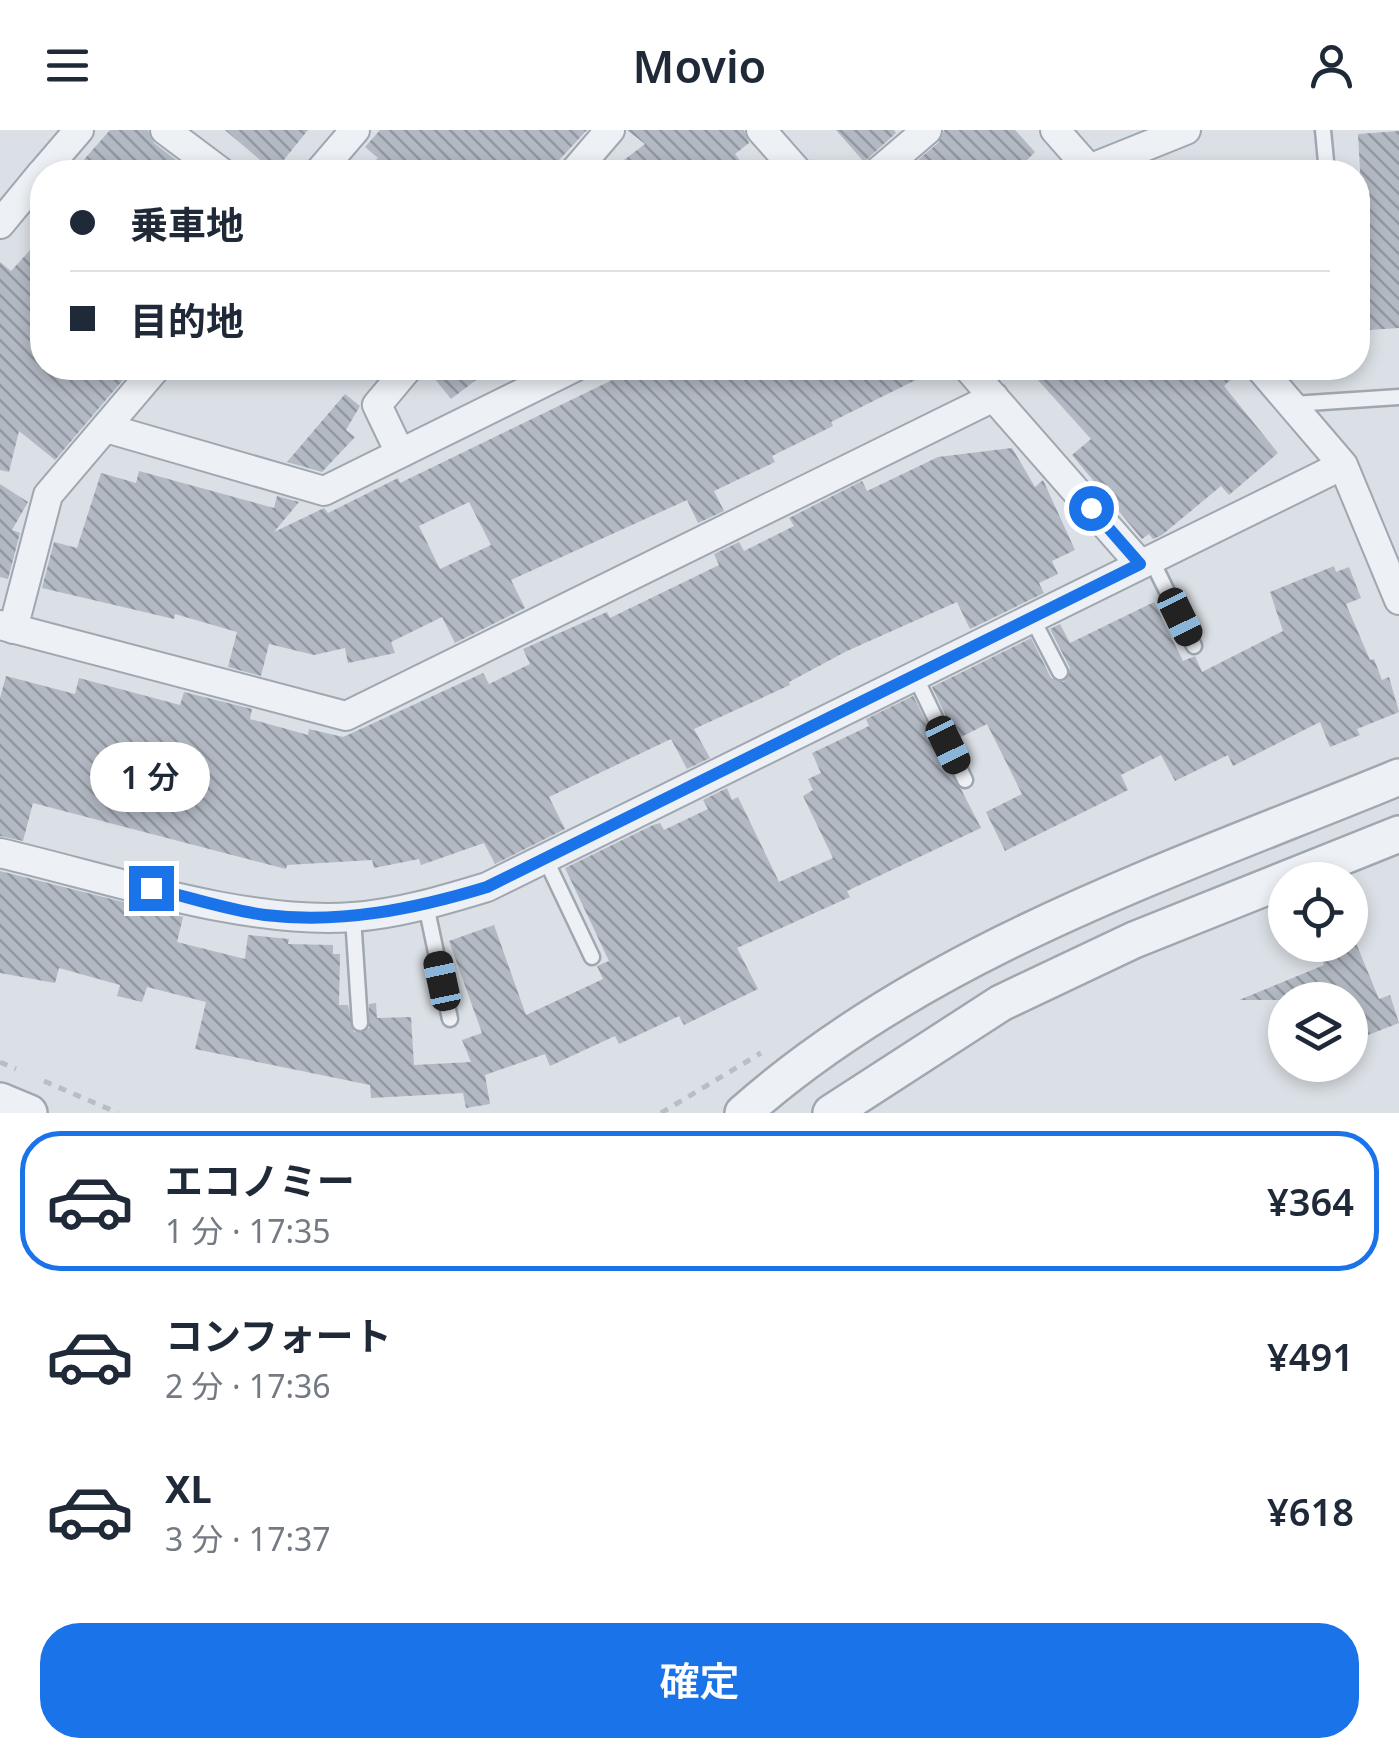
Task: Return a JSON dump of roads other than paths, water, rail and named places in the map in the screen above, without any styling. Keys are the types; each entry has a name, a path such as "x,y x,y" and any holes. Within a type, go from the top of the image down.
{"street":[{"path":"54,160 79,130"},
{"path":"165,130 205,160"},
{"path":"330,160 356,130"},
{"path":"584,160 610,130"},
{"path":"761,130 787,160"},
{"path":"892,160 927,130"},
{"path":"1055,130 1081,160"},
{"path":"1113,160 1170,133"},
{"path":"0,224 30,188"},
{"path":"146,380 48,495 7,627 346,716 994,397"},
{"path":"398,380 377,405 400,453"},
{"path":"106,428 324,491 549,380"},
{"path":"979,380 1146,562"},
{"path":"1271,380 1343,465 1399,600"},
{"path":"0,853 265,914 353,917 426,905 487,887 1343,465"},
{"path":"718,1113 886,1010 996,950 1126,889 1399,777"},
{"path":"831,1113 1000,1004 1134,940 1399,834"},
{"path":"744,1113 789,1072"},
{"path":"0,1101 29,1113"}],"lane":[{"path":"1323,130 1326,160"},
{"path":"1292,404 1399,397"},
{"path":"1146,562 1194,646"},
{"path":"1032,618 1060,672"},
{"path":"915,676 966,780"},
{"path":"545,858 592,957"},
{"path":"426,905 450,1019"},
{"path":"353,917 360,1023"}]}
